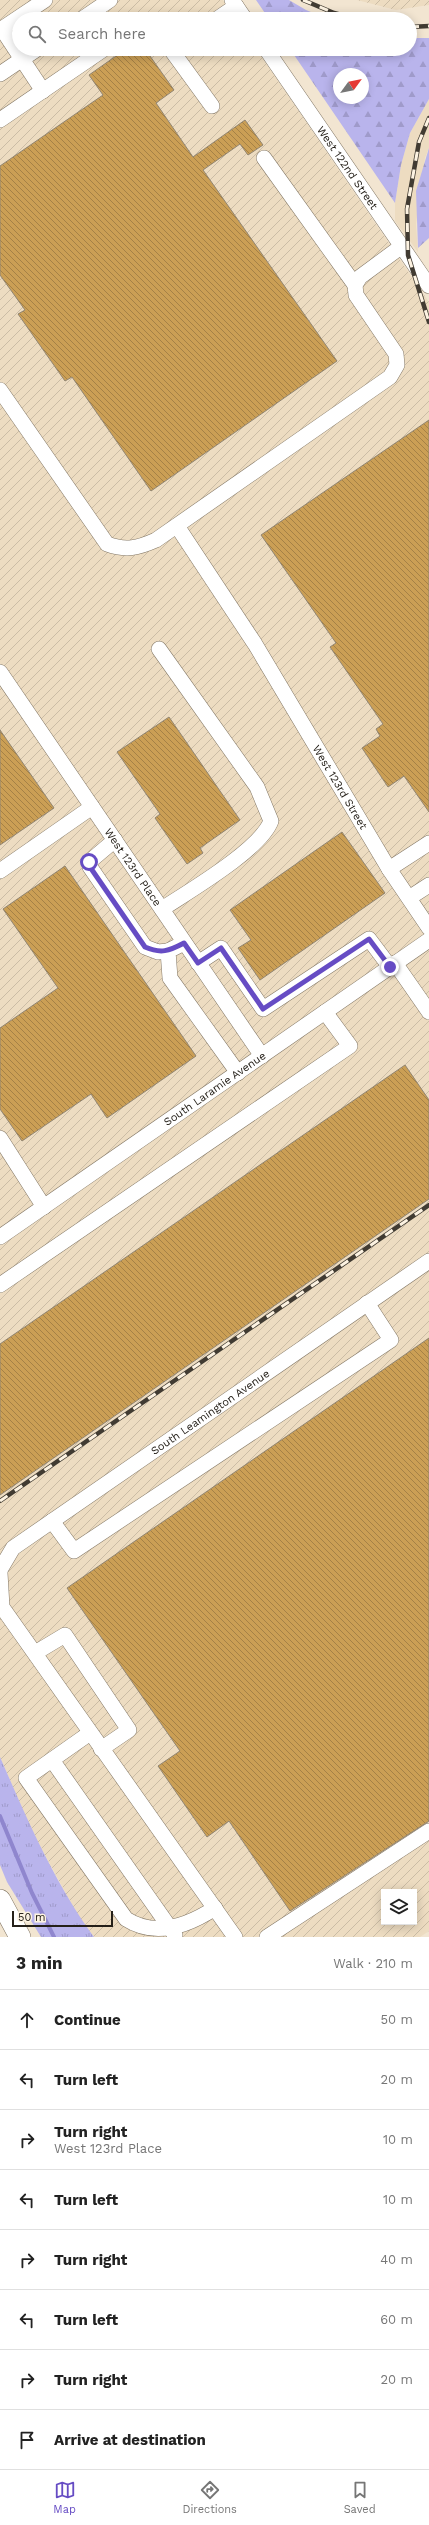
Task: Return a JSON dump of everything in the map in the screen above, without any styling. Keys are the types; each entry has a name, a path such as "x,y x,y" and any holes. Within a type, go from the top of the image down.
{"highway":[{"path":"0,1900 20,1937"}],"street":[{"path":"27,12 44,0"},
{"path":"92,12 107,2"},
{"path":"105,12 107,2"},
{"path":"224,12 234,3 240,12"},
{"path":"12,22 1,30 12,45"},
{"path":"20,56 43,91"},
{"path":"0,74 26,56"},
{"path":"0,120 94,56"},
{"path":"176,56 212,106"},
{"name":"West 122nd Street","path":"271,56 429,286"},
{"path":"0,390 107,544 121,550 140,548 156,540 390,377 397,365 396,354 356,295 355,285 264,158"},
{"path":"355,285 360,277 402,246"},
{"name":"West 123rd Street","path":"177,526 255,644 389,869 429,928"},
{"path":"159,650 256,787 271,821 268,828 250,848 162,909"},
{"name":"West 123rd Place","path":"1,677 115,840 262,1056"},
{"path":"0,871 92,807"},
{"path":"115,840 89,862 90,867 145,947 158,952 168,951 184,943"},
{"path":"389,869 429,842"},
{"path":"409,898 429,885"},
{"path":"198,963 221,948 263,1009 369,939 393,965 429,1012"},
{"name":"South Laramie Avenue","path":"0,1237 429,940"},
{"path":"168,951 170,978 238,1073"},
{"path":"0,1285 350,1046 325,1012"},
{"path":"0,1138 44,1207"},
{"name":"South Leamington Avenue","path":"0,1572 13,1548 429,1261"},
{"path":"52,1521 74,1551 391,1340 367,1303"},
{"path":"0,1572 2,1607 235,1937"},
{"path":"35,1653 65,1635 129,1730 101,1749"},
{"path":"90,1733 26,1778 133,1928 139,1933 150,1936 175,1935 214,1908"},
{"path":"52,1760 175,1935"},
{"path":"268,1937 429,1831"}],"shaded area":[{"path":"0,0 223,0 231,12 12,12 12,56 261,56 429,302 429,1931 420,1937 94,1937 77,1914 32,1831 0,1757"},
{"path":"357,0 429,0 429,5 396,10"},
{"path":"429,99 429,148 425,158 416,224 418,252 395,221 395,203 401,165 410,133"}],"green space":[{"path":"256,0 289,0 311,12 264,12"},
{"path":"417,38 429,38 429,99 410,133 401,165 395,203 295,56 417,56"},
{"path":"429,148 429,238 418,248 416,191"},
{"path":"0,1757 42,1850 66,1894 94,1937 41,1937 7,1882 0,1865"}],"building":[{"path":"116,56 150,56 174,90 156,103 193,157 245,120 263,145 248,155 240,144 203,170 337,361 151,491 72,377 65,381 18,314 25,310 0,275 0,166 103,95 89,75"},
{"path":"429,420 429,812 404,776 388,787 362,748 380,736 376,729 383,724 330,647 336,643 261,535"},
{"path":"169,717 240,820 200,848 203,853 187,864 155,818 160,814 117,752"},
{"path":"0,730 54,808 0,845"},
{"path":"342,832 385,893 260,980 238,948 251,940 230,910"},
{"path":"65,866 196,1056 107,1118 91,1094 22,1141 0,1109 0,1028 58,988 3,909"},
{"path":"405,1065 429,1100 429,1199 0,1495 0,1344"},
{"path":"429,1338 429,1821 290,1911 229,1821 207,1837 158,1766 180,1751 67,1588"}],"waterway":[{"path":"0,1816 32,1893 54,1937"}],"railway":[{"path":"303,0 332,12"},
{"path":"417,27 429,26"},
{"path":"429,118 419,142 407,209 408,255 429,322"},
{"path":"0,1501 429,1205"}],"route":[{"path":"89,862 90,867 145,947 158,952 168,951 184,943 198,963 221,948 263,1009 369,939 390,967"}]}
